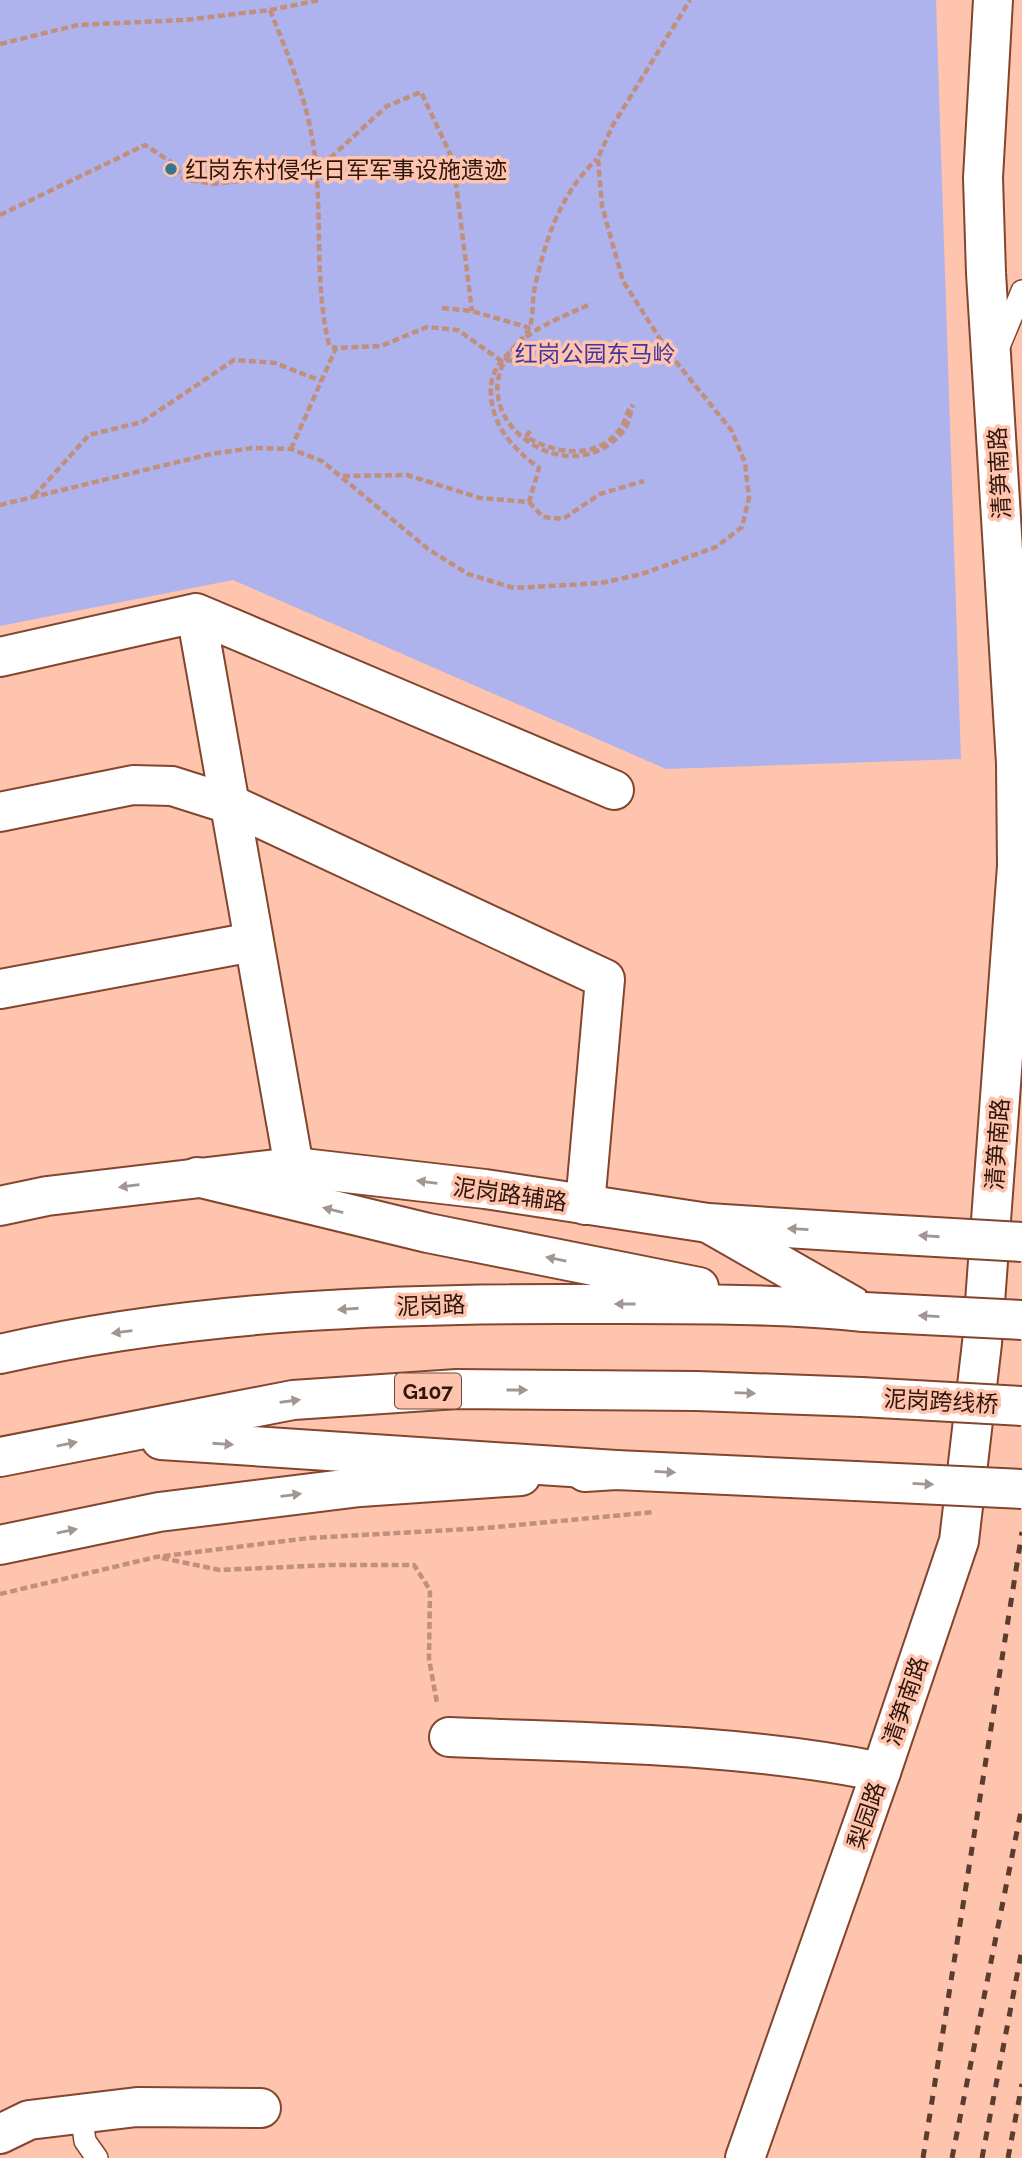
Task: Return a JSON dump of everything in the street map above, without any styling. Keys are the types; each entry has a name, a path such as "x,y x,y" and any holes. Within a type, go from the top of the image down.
{"main road":[{"name":"清笋南路","path":"881,1772 959,1541 982,1343 1017,866 1016,763 983,178 993,0"},
{"path":"0,657 196,613 614,790"},
{"path":"196,613 294,1167"},
{"path":"0,812 133,785 172,786 232,805 605,979 585,1205"},
{"path":"0,989 253,942"},
{"name":"泥岗路辅路","path":"0,1206 47,1196 294,1167 708,1223 1022,1242"},
{"path":"197,1177 428,1233 791,1305"},
{"path":"708,1223 864,1312 1022,1320"},
{"name":"泥岗路","path":"0,1354 65,1339 300,1312 446,1303 791,1305 864,1312"},
{"name":"泥岗跨线桥","path":"106,1436 293,1400 457,1389 697,1391 1022,1406"},
{"path":"106,1436 616,1470 1022,1489"},
{"name":"G107","path":"0,1457 106,1436"},
{"path":"0,1545 159,1512 360,1487 616,1470"},
{"path":"449,1737 691,1748 845,1764 881,1772"},
{"name":"梨园路","path":"745,2158 881,1772"},
{"name":"梨园路","path":"772,2158 843,1937 881,1772"},
{"path":"0,2134 29,2120 137,2107 261,2108"}],"lane":[{"path":"992,363 1022,291"},
{"path":"81,2113 85,2141 97,2158"}],"path":[{"path":"0,44 78,26 184,20 270,10 320,0"},
{"path":"529,502 539,468 515,450 496,422 490,393 500,359 530,328 544,247 558,211 578,177 598,158 613,125 690,0"},
{"path":"270,10 295,72 312,132 322,314 330,345 336,348 381,346 427,327 458,330 500,359 517,361"},
{"path":"0,215 145,145 171,162 184,179 214,184 315,172 323,169 330,158 387,106 421,92 453,160 472,311"},
{"path":"0,505 211,454 252,448 290,449 322,461 428,549 468,574 514,588 568,587 642,574 716,547 742,527 749,498 745,463 732,431 669,354 623,281 602,206 598,158"},
{"path":"530,432 527,437 543,446 566,453 587,450 604,442 621,428 633,405 625,429 606,446 587,454 566,456 542,450 524,440 500,408 495,390 501,371 511,354 524,339 544,325 588,305"},
{"path":"442,308 472,311 530,328"},
{"path":"290,449 336,348"},
{"path":"33,497 89,435 142,422 233,360 275,363 321,381"},
{"path":"342,476 407,475 480,498 529,502 542,517 564,519 600,494 644,481"},
{"path":"0,1594 156,1557 309,1538 486,1528 663,1511"},
{"path":"156,1557 220,1570 331,1565 414,1565 430,1590 429,1659 435,1698 449,1737"}],"green space":[{"name":"红岗公园东马岭","path":"0,0 936,0 961,759 666,769 233,580 0,626"}],"railway":[{"path":"923,2158 1022,1532"},
{"path":"952,2158 1022,1806"},
{"path":"982,2158 1022,1949"},
{"path":"1008,2158 1022,2084"}],"place":[{"name":"红岗东村侵华日军军事设施遗迹","path":"171,169"}]}
